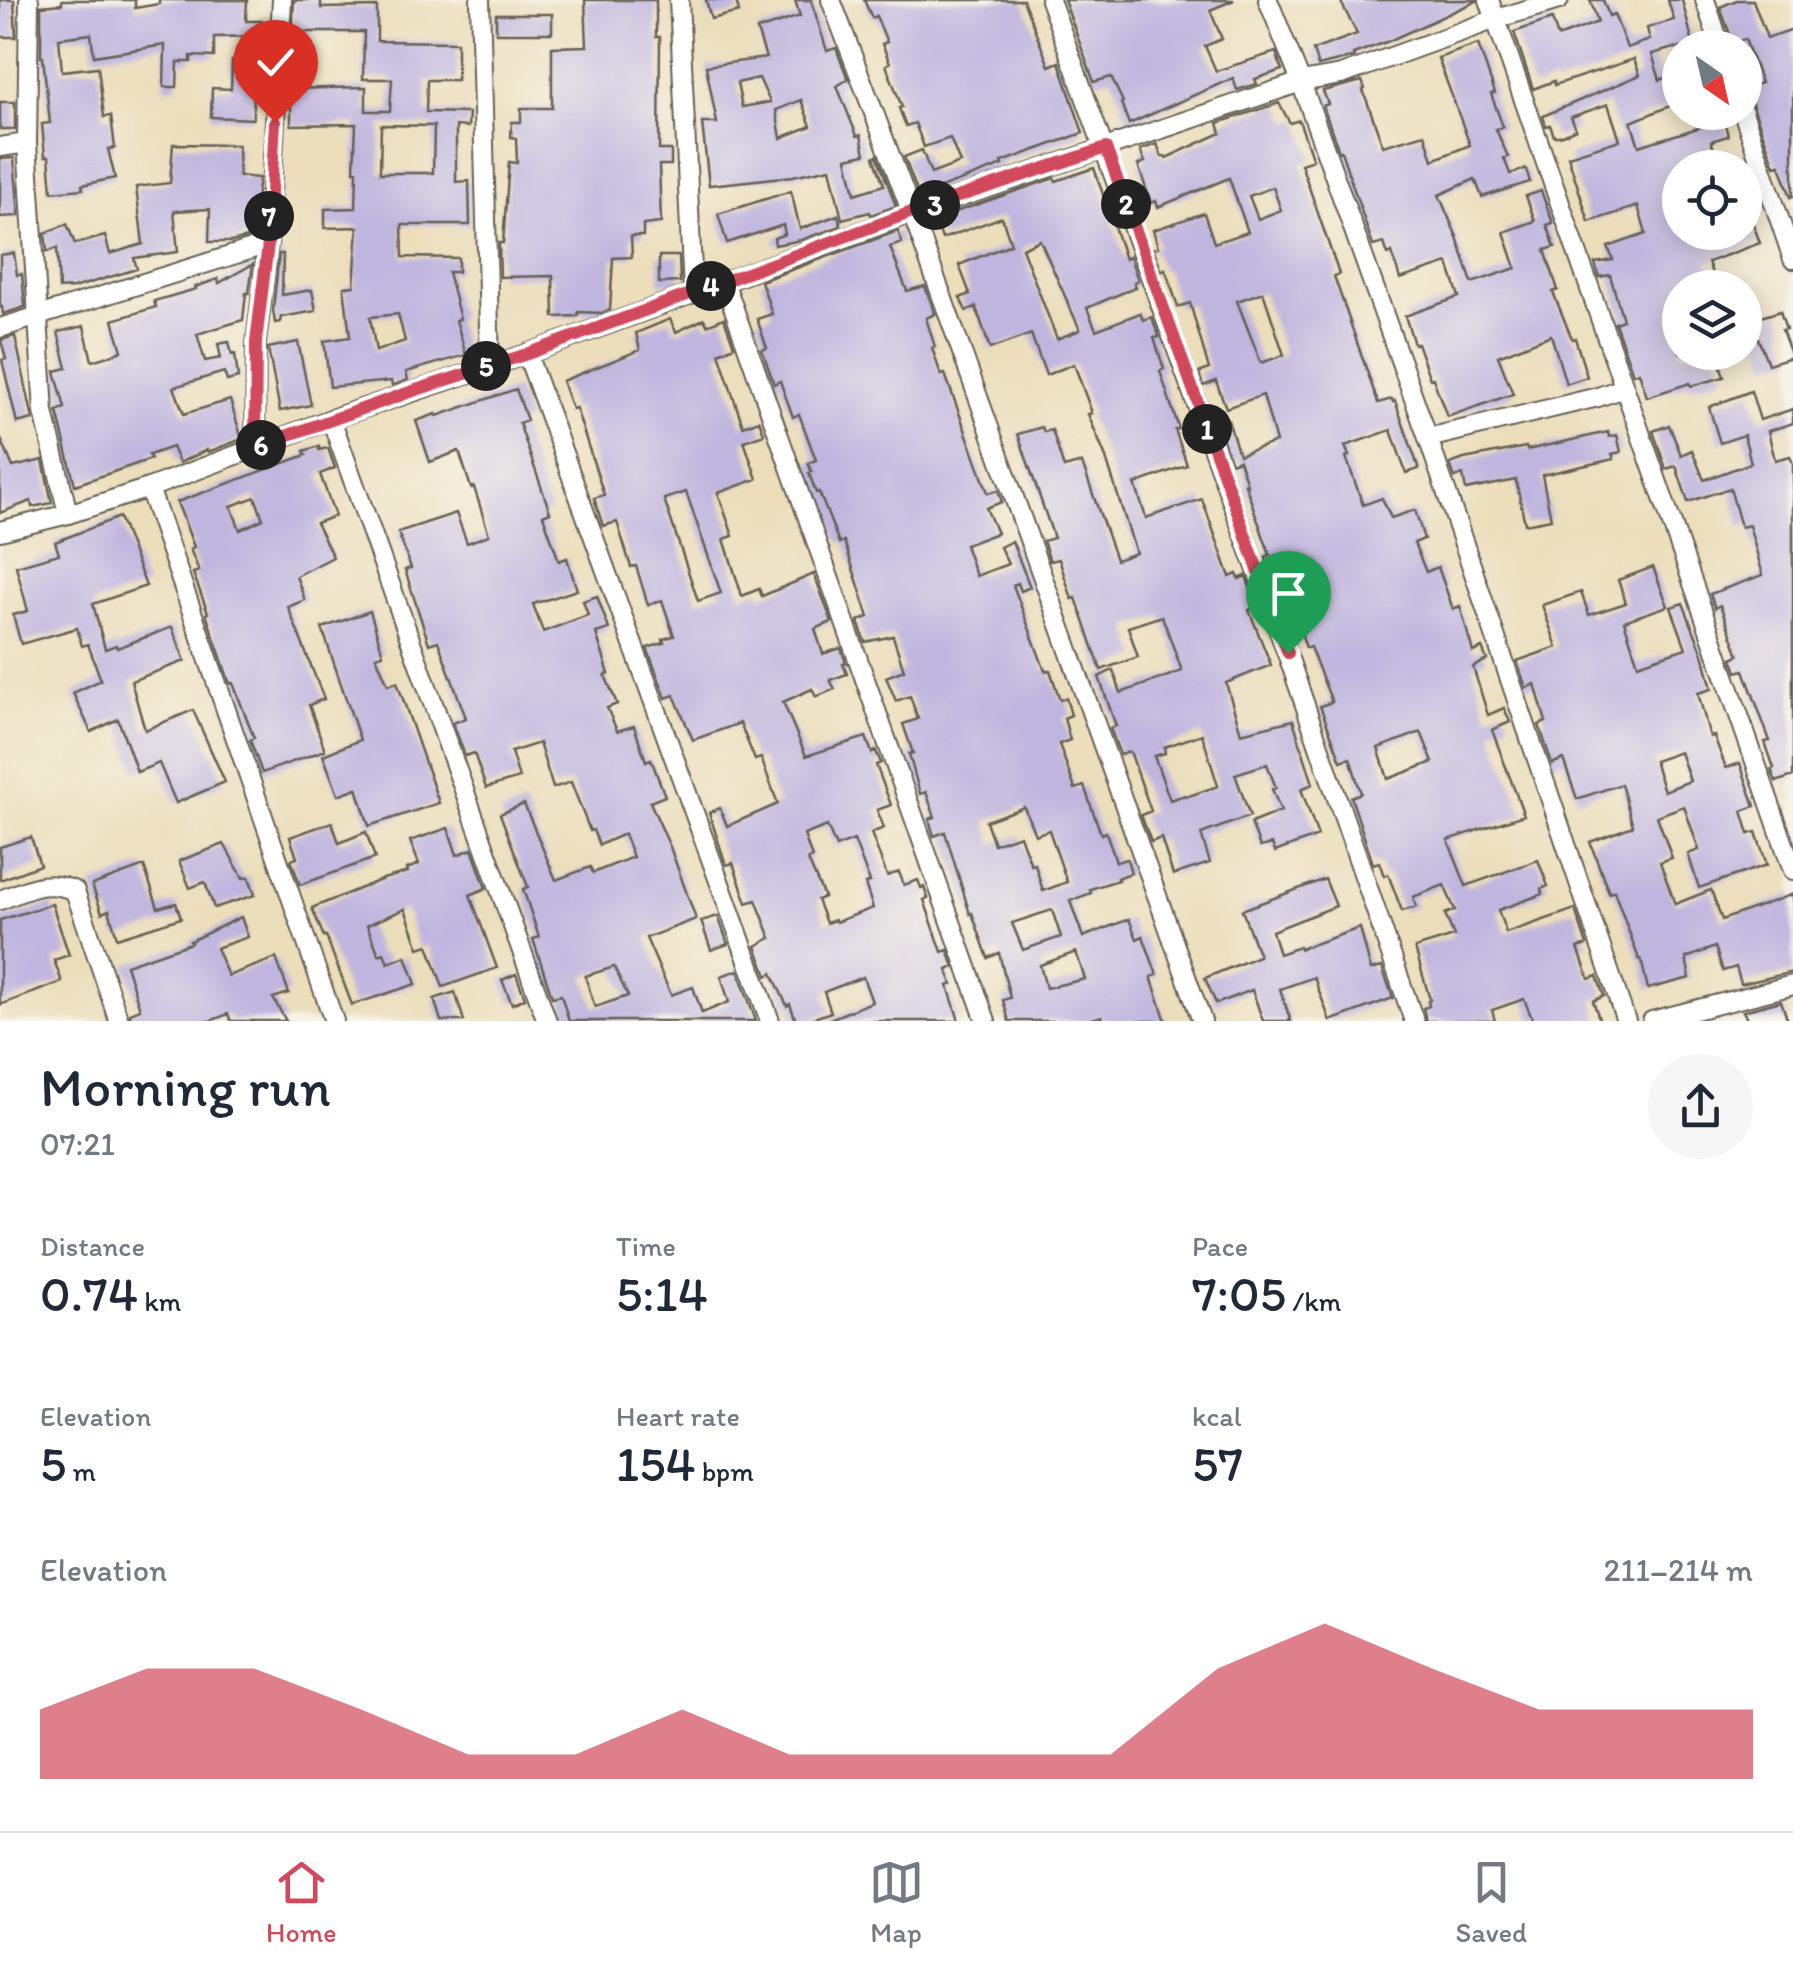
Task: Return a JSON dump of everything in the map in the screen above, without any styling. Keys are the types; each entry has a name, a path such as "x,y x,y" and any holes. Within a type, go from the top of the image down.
{"street":[{"path":"30,0 27,143 44,412 68,514"},
{"path":"255,447 256,342 268,244 282,0"},
{"path":"480,0 490,364"},
{"path":"680,0 692,292"},
{"path":"831,0 912,212 1202,1021"},
{"path":"1050,0 1288,653 1414,1021"},
{"path":"1268,0 1428,438 1626,1021"},
{"path":"1488,0 1793,870"},
{"path":"0,531 150,488 331,419 527,354 912,212 1301,82 1340,75 1559,0"},
{"path":"1705,0 1715,30"},
{"path":"1749,130 1793,259"},
{"path":"0,147 27,143"},
{"path":"0,328 268,244"},
{"path":"724,281 986,1021"},
{"path":"527,354 770,1021"},
{"path":"1428,438 1623,388"},
{"path":"331,419 547,1021"},
{"path":"150,488 334,1021"},
{"path":"0,900 37,886 60,884 75,892 119,1021"},
{"path":"1652,1021 1793,985"}],"building":[{"path":"0,0 14,0 16,37 0,37"},
{"path":"62,0 135,0 135,8 159,4 159,0 247,0 246,21 262,21 261,36 214,37 214,57 191,56 191,62 178,62 177,87 164,87 165,45 94,56 91,34 59,38 62,71 98,67 104,117 111,116 115,148 108,149 115,178 82,185 83,189 52,192 42,124 50,123 41,57 41,6 62,4"},
{"path":"294,0 321,0 321,8 377,7 377,41 457,42 457,80 427,80 426,112 469,113 468,127 456,126 456,182 469,181 470,225 402,225 403,257 458,258 458,272 448,272 466,355 406,372 408,380 392,386 391,381 330,387 324,341 350,337 344,287 354,286 358,227 325,228 325,209 356,208 356,124 291,125 291,89 366,87 366,111 390,111 392,79 363,79 364,32 300,32 300,70 290,70","holes":["381,125 434,126 433,173 380,173","398,314 405,341 376,351 370,317"]},
{"path":"585,0 656,0 656,37 660,37 659,150 671,150 671,165 659,165 661,223 643,225 643,236 631,236 632,257 613,258 610,310 554,317 553,276 500,277 499,243 503,243 509,162 517,163 512,122 521,122 521,108 552,108 552,47 587,46"},
{"path":"706,0 736,0 739,12 711,19"},
{"path":"795,0 811,0 827,51 836,48 848,79 837,86 857,136 861,135 865,154 847,158 855,194 884,185 874,157 877,155 896,206 842,219 830,168 709,185 702,123 717,123 706,66 766,58 757,30 800,16","holes":["759,78 770,102 742,107 737,83","801,100 811,126 781,138 776,110"]},
{"path":"864,0 1023,0 1049,66 1059,62 1083,133 919,196 904,157 922,150 931,174 960,163 950,138 924,147 915,123 906,126 886,65 890,63 882,44 887,42"},
{"path":"1064,0 1234,0 1210,10 1222,39 1205,46 1216,71 1276,52 1282,70 1237,90 1233,78 1129,124 1111,77 1094,82"},
{"path":"1340,0 1477,1 1353,54 1354,57 1318,66 1313,50 1357,34"},
{"path":"1590,0 1603,0 1609,16 1614,14 1627,48 1650,40 1647,28 1674,20 1668,0 1682,0 1690,30 1662,30 1662,51 1652,54 1662,79 1662,109 1631,122 1639,146 1691,130 1726,130 1728,136 1711,141 1714,150 1662,150 1662,250 1741,250 1708,262 1711,270 1662,270 1662,370 1722,370 1724,377 1647,397 1639,372 1633,374 1615,323 1623,320 1610,275 1599,277 1595,263 1613,260 1608,247 1646,234 1638,206 1589,222 1568,156 1620,140 1608,104 1571,117 1576,129 1560,136 1554,136 1543,116 1640,75 1634,59 1533,89 1514,32 1552,19 1558,37 1598,22"},
{"path":"1737,0 1753,0 1767,38 1793,29 1791,197 1762,130 1762,30 1728,30 1720,7"},
{"path":"496,14 552,14 552,33 496,33"},
{"path":"1478,44 1495,93 1491,94 1503,127 1496,129 1508,157 1504,158 1510,174 1526,169 1530,182 1482,197 1475,179 1439,195 1472,283 1516,268 1504,232 1535,221 1526,196 1541,191 1553,223 1547,225 1555,247 1545,250 1558,290 1553,292 1572,339 1575,338 1587,377 1566,384 1551,335 1498,356 1513,394 1447,417 1405,316 1459,297 1448,263 1400,279 1392,253 1388,255 1384,243 1373,246 1323,106 1328,104 1323,91 1362,81 1383,146 1425,134 1433,160 1470,145 1438,58"},
{"path":"258,49 267,50 264,84 253,84 253,119 211,117 212,88 231,89 232,61 258,61"},
{"path":"0,102 15,102 15,129 0,129"},
{"path":"1279,103 1290,123 1299,120 1313,160 1301,164 1339,274 1334,276 1378,403 1395,401 1419,469 1406,473 1391,430 1345,446 1349,456 1346,457 1363,505 1382,498 1391,518 1415,510 1424,539 1414,543 1426,572 1438,567 1453,609 1460,606 1473,652 1482,648 1487,660 1473,667 1488,715 1504,708 1510,722 1492,730 1524,815 1448,840 1466,886 1538,860 1548,886 1541,889 1543,894 1498,910 1506,933 1575,909 1587,945 1578,948 1589,979 1597,976 1604,996 1593,1001 1600,1021 1533,1021 1524,999 1492,1010 1495,1021 1426,1021 1423,1008 1429,1006 1430,1000 1415,948 1454,936 1445,914 1455,910 1444,885 1413,897 1416,907 1402,911 1388,874 1384,876 1379,862 1373,864 1351,797 1361,793 1350,758 1341,761 1320,706 1332,702 1310,647 1306,648 1292,605 1284,608 1265,557 1270,555 1239,460 1231,463 1217,423 1228,420 1239,455 1276,442 1263,395 1226,408 1216,381 1203,386 1199,373 1209,369 1190,303 1178,307 1153,248 1158,247 1153,230 1204,213 1214,243 1248,232 1229,178 1158,207 1156,201 1151,203 1138,165 1145,162 1140,150 1157,144 1166,158 1221,133 1218,123","holes":["1273,187 1281,210 1258,219 1249,196","1263,292 1284,355 1261,363 1237,301","1421,732 1433,762 1388,779 1378,748"]},
{"path":"173,144 238,145 239,176 259,178 255,207 248,206 247,238 209,242 210,209 174,211 178,252 134,258 137,269 59,289 57,248 47,252 45,233 67,224 75,244 105,236 110,254 143,244 136,187 170,183"},
{"path":"14,158 19,216 0,217 0,159"},
{"path":"1094,168 1125,259 1130,257 1138,280 1134,282 1136,287 1087,308 1096,330 1140,313 1143,320 1152,317 1159,337 1154,338 1164,369 1160,371 1187,465 1135,484 1146,518 1202,499 1230,577 1246,576 1257,607 1249,610 1271,665 1226,683 1241,733 1293,720 1313,784 1301,789 1318,836 1275,852 1272,844 1260,847 1251,823 1281,811 1267,764 1235,774 1250,816 1201,834 1210,863 1173,875 1161,838 1151,842 1141,815 1151,811 1131,754 1120,755 1110,728 1116,726 1099,677 1113,670 1121,693 1182,671 1162,616 1128,627 1138,657 1101,670 1059,559 1050,561 1043,541 1054,538 1018,434 1042,427 1044,432 1052,430 1064,468 1082,463 1116,560 1136,553 1088,414 1092,413 1074,364 1046,375 1031,334 990,349 976,307 966,311 960,298 970,294 959,265 1011,244 1002,217 942,239 935,219 1054,178 1056,181","holes":["1040,240 1080,330 1057,339 1022,248","1202,734 1218,786 1170,800 1154,756 1165,753 1164,747"]},
{"path":"791,191 800,229 838,215 841,226 775,245 774,238 785,234 783,225 727,243 718,214"},
{"path":"898,231 902,243 890,247 907,291 925,286 935,314 926,318 941,375 945,374 988,493 998,490 1002,502 986,508 997,533 965,545 976,576 1008,564 1000,547 1012,541 1030,587 1021,591 1018,583 1013,585 1045,671 1050,670 1060,700 1066,698 1071,715 1064,718 1070,740 1059,744 1075,789 1084,786 1116,862 1127,859 1131,873 1070,901 1083,937 1129,919 1137,939 1143,936 1157,975 1151,977 1166,1021 1104,1021 1102,1016 1085,1021 1009,1021 1003,1000 1010,998 999,953 988,958 945,832 934,836 929,819 935,817 926,792 920,794 903,724 918,719 910,696 896,701 886,677 904,670 893,636 865,642 858,621 869,617 844,541 839,543 809,473 812,472 808,463 816,460 799,414 793,417 780,381 774,384 762,350 767,348 757,319 772,314 761,281","holes":["1024,807 1035,835 1049,830 1067,882 1043,891 1020,835 994,844 986,821","1052,910 1061,937 1023,950 1012,923","1076,952 1085,979 1046,988 1040,965"]},
{"path":"14,253 17,275 22,274 25,307 3,314 0,255"},
{"path":"279,254 283,254 282,295 312,290 316,311 281,317 275,323 273,310"},
{"path":"659,256 679,256 680,282 659,283"},
{"path":"253,264 243,320 197,334 205,361 221,358 218,344 229,342 238,378 227,381 224,372 174,387 184,414 230,400 242,439 179,463 172,447 149,455 151,459 75,485 57,411 65,408 55,371 67,368 58,332 84,326 92,361 108,356 122,351 113,320 156,307 154,301 218,279 219,283"},
{"path":"1780,311 1792,357 1768,364 1762,348 1762,317"},
{"path":"724,318 734,346 719,353 743,426 759,420 764,434 744,441 757,479 718,493 733,536 724,539 742,596 759,589 762,596 814,574 832,622 815,629 823,654 841,648 847,674 830,680 835,689 816,697 812,689 783,702 806,756 866,737 872,753 876,751 881,763 876,765 891,805 877,810 884,828 871,833 887,876 899,872 904,885 918,880 924,887 928,898 924,900 942,952 948,950 954,967 947,970 952,984 948,986 959,1021 825,1021 872,1002 863,977 824,992 831,1012 796,1021 772,973 767,976 756,946 771,938 756,900 747,903 733,863 726,865 709,813 720,808 727,826 778,804 761,758 755,760 740,723 693,740 674,695 666,698 647,648 674,636 662,600 648,605 617,522 603,526 594,498 604,495 576,408 572,409 562,381 640,350 636,333 670,319 676,332 704,319 707,325","holes":["686,492 721,593 698,601 664,499","827,826 836,847 854,840 870,882 865,884 873,908 826,923 817,900 824,897 808,860 812,858 804,835"]},
{"path":"15,336 33,419 17,423 1,340"},
{"path":"298,342 311,405 280,411 268,348"},
{"path":"516,389 527,420 519,423 550,512 543,515 559,561 567,558 577,590 533,604 543,632 588,615 583,601 597,596 609,629 596,633 609,674 605,675 617,704 607,708 617,731 634,726 646,761 651,759 665,796 650,802 696,919 646,938 671,995 693,987 702,1013 729,1002 721,976 738,970 756,1021 569,1021 561,995 552,997 533,939 539,937 523,889 528,887 500,814 524,804 556,880 590,867 593,873 633,857 624,834 599,845 571,782 553,788 539,743 511,752 519,778 486,788 474,753 465,756 453,723 466,718 438,641 429,644 405,570 411,568 398,532 456,513 467,543 489,535 459,451 430,462 416,421","holes":["614,967 628,996 595,1007 585,976"]},
{"path":"1751,391 1760,420 1793,409 1793,423 1768,431 1775,460 1790,456 1793,464 1793,776 1776,782 1765,742 1770,741 1744,670 1737,672 1732,658 1739,655 1720,605 1715,608 1710,594 1763,575 1749,525 1741,527 1730,488 1688,502 1676,466 1666,469 1653,431 1669,425 1681,455 1692,450 1704,480 1751,463 1744,435 1720,443 1709,407"},
{"path":"1608,432 1609,437 1617,435 1621,452 1612,454 1614,459 1542,475 1551,519 1525,524 1516,480 1466,490 1463,475 1455,478 1450,464 1464,459"},
{"path":"0,437 13,467 43,460 52,503 32,507 31,501 0,513"},
{"path":"319,446 319,450 328,448 335,468 320,474 335,516 316,523 333,557 296,576 305,600 288,607 324,699 309,705 325,750 262,773 250,740 254,738 233,683 230,684 193,573 199,571 190,549 194,547 177,502 306,455 304,451","holes":["255,497 263,519 240,530 231,506"]},
{"path":"119,517 146,586 93,604 105,649 172,627 185,661 131,681 145,730 193,710 225,782 176,803 159,763 137,772 118,719 91,732 73,693 101,680 88,644 82,646 77,628 21,644 13,615 28,611 16,566 59,554 55,542"},
{"path":"1653,567 1668,606 1624,621 1638,664 1686,648 1671,607 1683,603 1712,689 1698,693 1710,737 1714,736 1726,768 1740,763 1755,806 1742,811 1749,834 1756,832 1767,865 1699,888 1688,854 1699,850 1684,806 1657,816 1672,858 1660,862 1675,904 1711,890 1722,920 1793,894 1793,972 1741,984 1736,967 1723,971 1715,947 1686,958 1690,978 1648,989 1641,959 1590,842 1633,826 1621,784 1577,799 1563,759 1552,764 1539,725 1546,722 1535,684 1526,688 1517,661 1557,647 1542,605 1581,592 1589,615 1626,603 1618,580","holes":["1680,752 1690,781 1664,791 1654,761"]},
{"path":"370,611 383,654 376,656 388,685 397,682 439,803 369,826 357,788 338,795 323,755 360,740 322,628"},
{"path":"332,822 339,843 366,832 375,858 300,885 291,860 297,858 290,837"},
{"path":"448,828 457,855 472,849 486,888 470,895 497,968 443,987 428,945 419,948 405,909 367,925 379,955 384,953 388,963 406,956 416,984 352,1005 312,908 408,872 407,869 419,864 410,841"},
{"path":"31,837 40,865 0,880 0,847"},
{"path":"224,844 243,878 249,877 255,895 214,908 205,882 190,888 179,861"},
{"path":"144,866 158,908 176,903 181,918 117,938 109,910 102,913 92,885"},
{"path":"1325,879 1336,906 1272,931 1279,954 1360,928 1371,970 1382,967 1393,998 1330,1021 1314,977 1280,989 1291,1021 1263,1021 1252,990 1216,1004 1205,978 1259,956 1242,910"},
{"path":"52,904 69,955 54,960 62,982 0,1005 0,920"},
{"path":"718,916 728,944 711,950 701,921"},
{"path":"241,917 248,937 216,948 228,976 276,958 289,993 273,998 286,1021 231,1021 228,1014 210,1021 131,1021 130,1013 140,1009 126,965 191,943"},
{"path":"516,974 525,998 512,1004 502,980"},
{"path":"455,992 464,1021 441,1021 434,999"},
{"path":"1781,1001 1788,1021 1748,1021 1743,1011"}],"route":[{"path":"275,122 268,244 256,342 255,447 527,354 912,212 1106,148 1288,653"}]}
